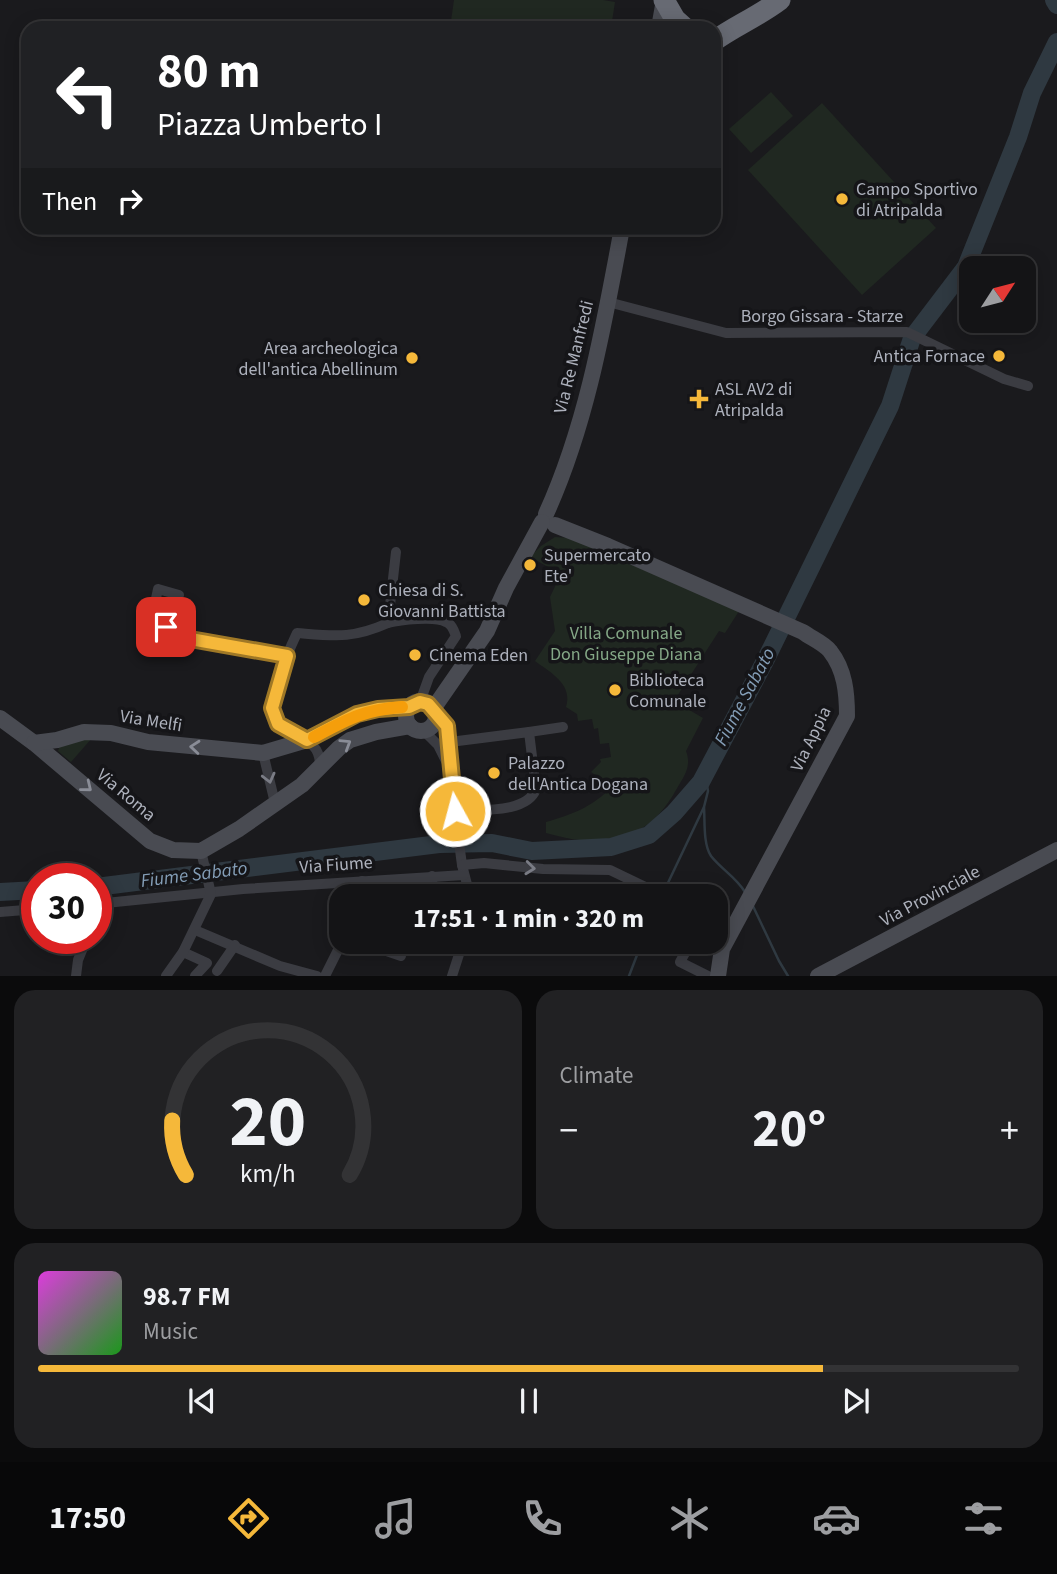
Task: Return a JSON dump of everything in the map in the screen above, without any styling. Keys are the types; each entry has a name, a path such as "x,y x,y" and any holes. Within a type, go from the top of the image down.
{"highway":[{"path":"664,0 677,21"},
{"path":"721,33 751,20 780,0"}],"street":[{"path":"660,21 664,0"},
{"name":"Via Re Manfredi","path":"551,520 555,493 584,406 621,235"},
{"name":"Borgo Gissara - Starze","path":"608,302 726,332 907,332 1004,379 1028,386"},
{"path":"449,766 438,745 406,719 430,700 487,631 530,544 551,520"},
{"name":"Via Appia","path":"551,520 803,632 830,650 841,670 847,691 847,716 750,898 728,927"},
{"path":"388,623 396,552"},
{"path":"179,637 165,643 152,644 148,636 158,589 179,595 166,618 166,627 179,637 287,656"},
{"path":"166,975 195,930 211,892 201,851 302,785 339,748 363,735 417,729 434,722 429,677 456,636 453,628 441,621 405,619 362,634 343,637 297,633 287,656 272,708 278,724 314,746 320,756 320,765"},
{"path":"430,700 447,726 450,741 449,766 467,884"},
{"path":"275,803 263,753 307,740 357,714 430,700"},
{"name":"Via Roma","path":"0,718 34,743 150,841 173,850 201,851"},
{"path":"450,741 564,727"},
{"name":"Via Melfi","path":"34,743 84,732 111,733 148,742 263,753"},
{"path":"456,815 514,807 533,797 536,789 529,732"},
{"name":"Via Provinciale","path":"819,975 1057,850"},
{"name":"Via Fiume","path":"112,902 211,892 432,876 484,863 543,869 610,870 639,884"},
{"path":"432,876 432,884"},
{"path":"0,912 21,910"},
{"path":"195,930 235,945 278,971 317,975"},
{"path":"183,952 207,963 219,973 235,945"},
{"path":"76,975 80,954"},
{"path":"325,975 336,954"},
{"path":"395,954 401,956"},
{"path":"452,975 459,954"},
{"path":"684,954 680,962 708,975"},
{"name":"Via Appia","path":"718,975 721,954"},
{"path":"195,975 207,963"}],"green space":[{"path":"454,0 615,2 612,21 451,21"},
{"path":"771,92 793,116 751,153 729,129"},
{"name":"Campo Sportivo di Atripalda","path":"822,103 936,228 862,295 748,170"},
{"name":"Villa Comunale Don Giuseppe Diana","path":"555,537 572,538 739,611 725,633 719,631 674,701 703,718 686,751 688,767 684,776 664,808 651,822 621,838 586,841 546,833 546,822 582,809 612,786 591,772 601,762 600,759 611,757 609,743 600,744 598,728 594,729 592,719 578,721 577,714 566,707 566,692 559,680 535,661 555,631 550,597 561,574 530,557"},
{"path":"92,738 71,762 58,751 61,742"}],"waterway":[{"name":"Fiume Sabato","path":"1054,0 1057,5"},
{"name":"Fiume Sabato","path":"112,885 439,844 492,843 532,851 611,847 649,835 674,813 701,782 765,661 890,406 912,338 966,267 1018,137 1032,93 1057,42"},
{"path":"667,884 704,807 708,791 705,774"},
{"path":"704,807 708,851 745,892"},
{"name":"Fiume Sabato","path":"0,892 21,891"},
{"path":"752,904 788,976"},
{"path":"629,976 637,954"}],"slow traffic":[{"path":"314,737 357,714 402,707"}],"place":[{"name":"Campo Sportivo di Atripalda","path":"842,199"},
{"name":"Antica Fornace","path":"999,356"},
{"name":"Area archeologica dell'antica Abellinum","path":"412,358"},
{"name":"ASL AV2 di Atripalda","path":"699,399"},
{"name":"Supermercato Ete'","path":"530,565"},
{"name":"Chiesa di S. Giovanni Battista","path":"364,600"},
{"name":"Cinema Eden","path":"415,655"},
{"name":"Biblioteca Comunale","path":"615,690"},
{"name":"Palazzo dell'Antica Dogana","path":"494,773"}],"route":[{"path":"166,627 179,637 208,644 287,656 272,708 278,724 307,740 357,714 378,709 409,707 416,702 425,702 447,726 455,811"}]}
